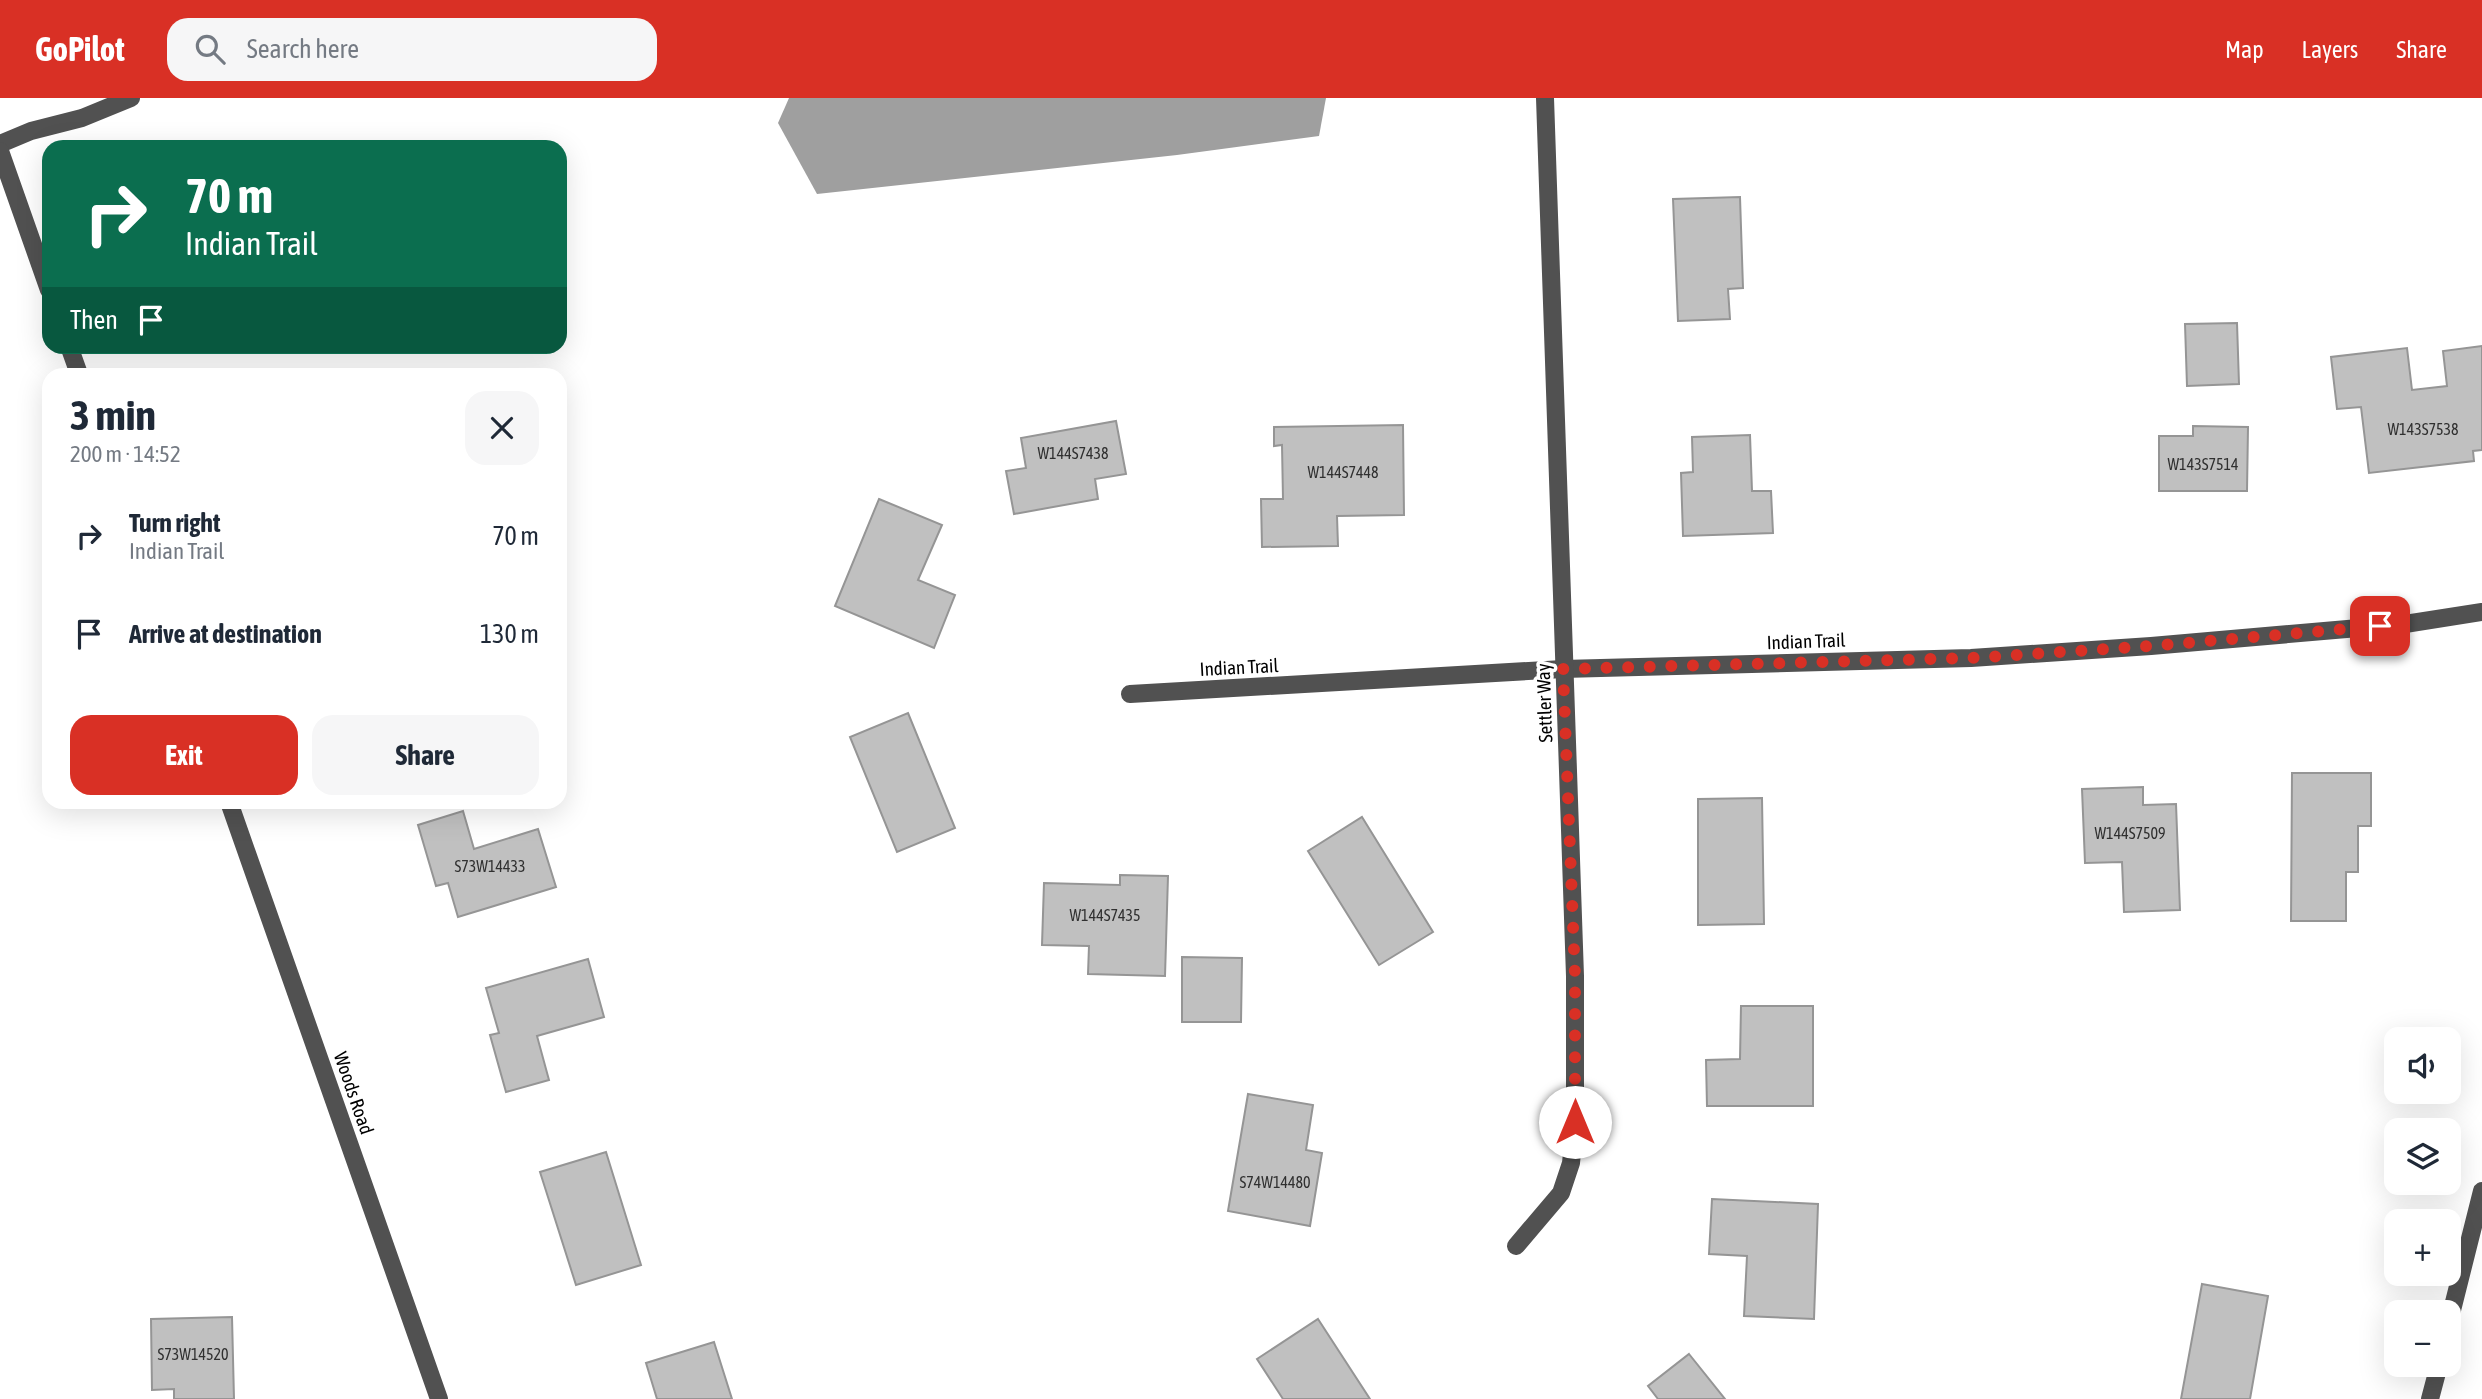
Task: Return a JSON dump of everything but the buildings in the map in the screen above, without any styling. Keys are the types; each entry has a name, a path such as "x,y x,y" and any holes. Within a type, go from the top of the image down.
{"street":[{"path":"0,144 31,131 82,118 131,98"},
{"name":"Settler Way","path":"1516,1246 1561,1193 1571,1163 1575,1122 1575,976 1545,98"},
{"path":"0,151 42,270"},
{"name":"Indian Trail","path":"1130,694 1563,669 1971,658 2405,624 2482,612"},
{"name":"Woods Road","path":"231,809 439,1399"},
{"path":"2455,1300 2482,1191"},
{"path":"2430,1399 2436,1377"}],"shaded area":[{"path":"789,98 1326,98 1319,136 1177,155 817,194 778,123"}],"route":[{"path":"1575,1122 1575,976 1563,669 1971,658 2380,626"}]}
